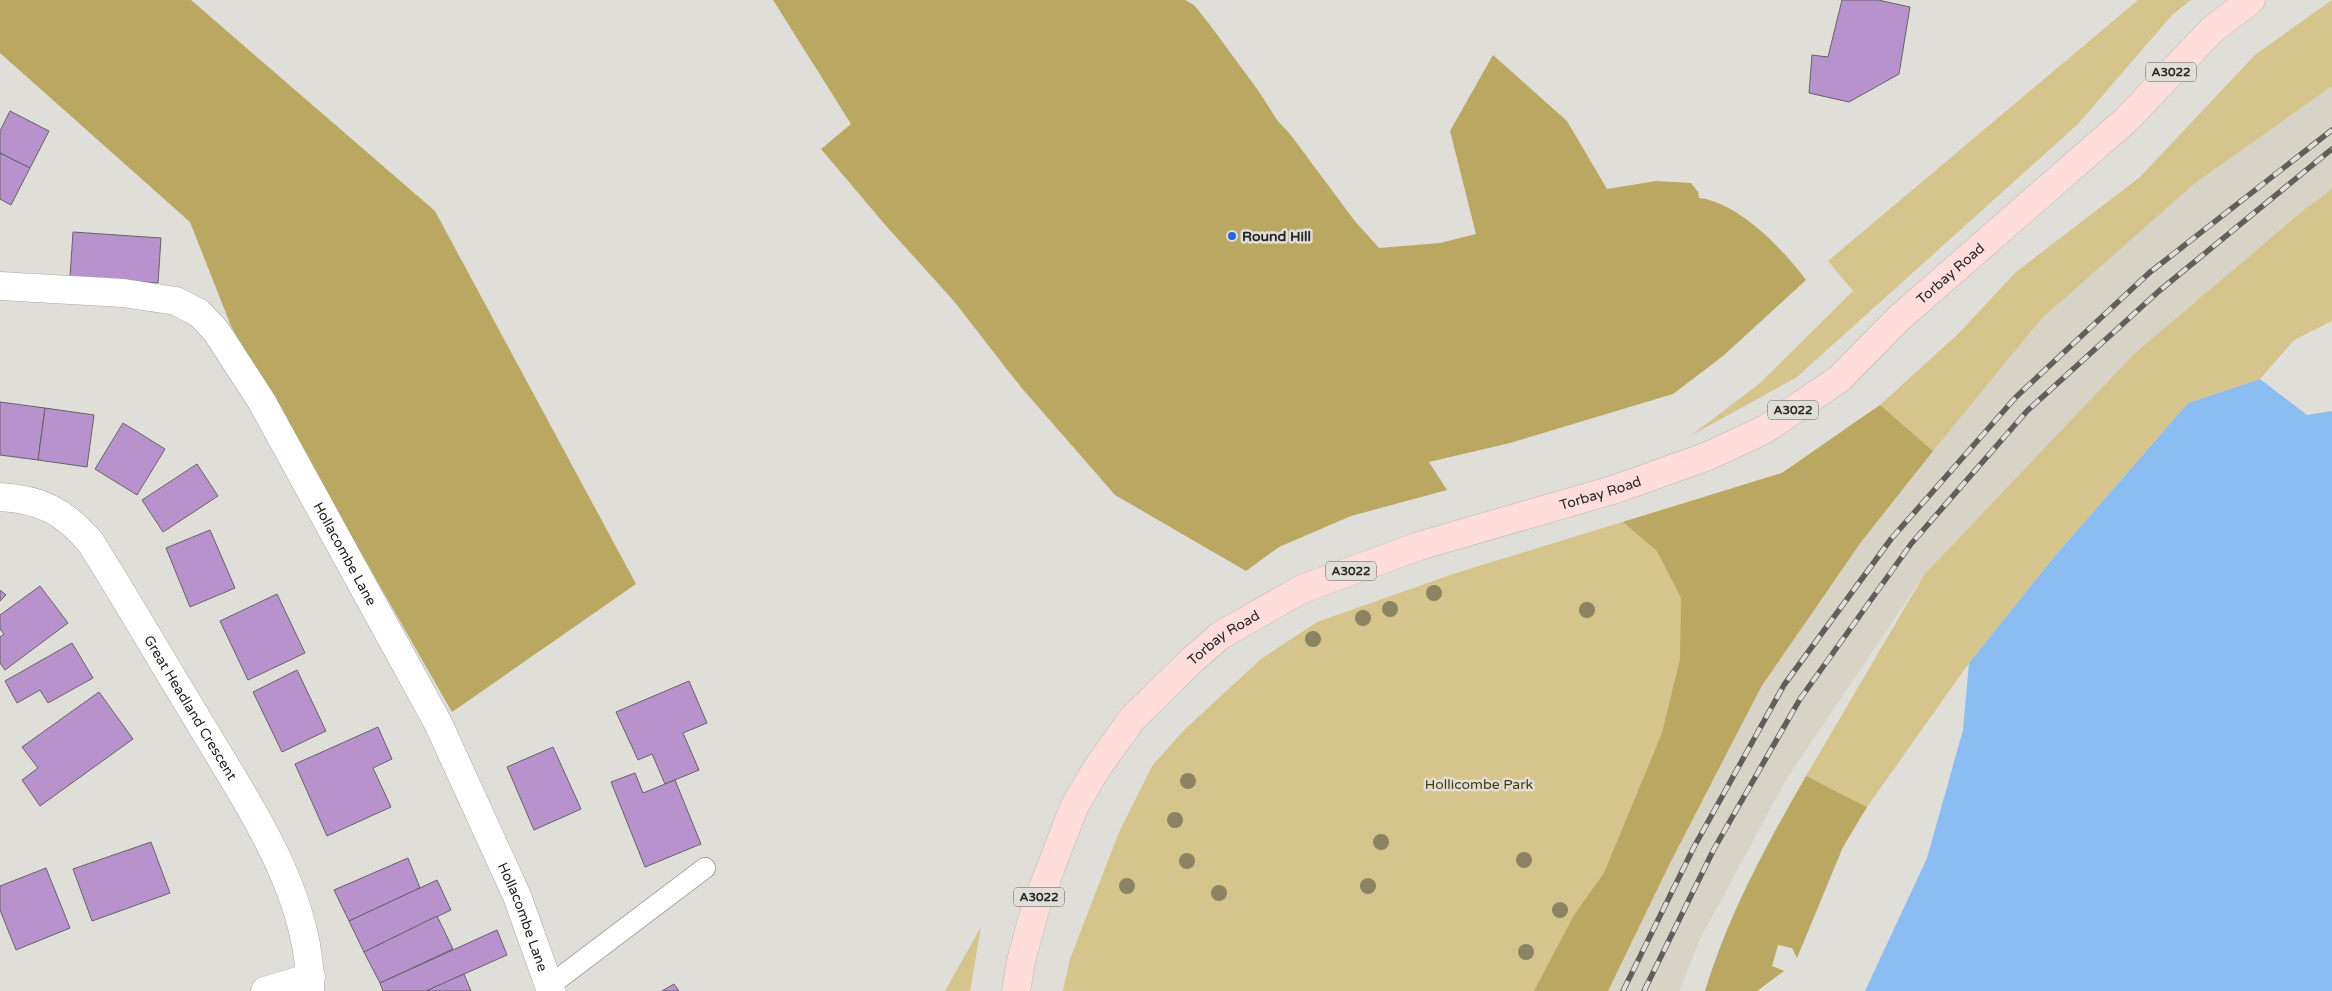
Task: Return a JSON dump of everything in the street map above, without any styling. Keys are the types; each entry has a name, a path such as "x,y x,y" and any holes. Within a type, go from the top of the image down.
{"main road":[{"name":"Torbay Road","path":"1016,991 1021,961 1036,906 1074,807 1097,768 1132,719 1221,635 1302,589 1419,546 1616,489 1708,456 1764,430 1839,380 1898,319 2126,120 2213,29 2251,0"}],"street":[{"name":"Hollacombe Lane","path":"0,286 123,293 176,301 199,313 216,330 262,402 438,723 517,896 550,988"},
{"name":"Great Headland Crescent","path":"0,497 34,502 57,511 76,525 92,543 257,821 288,884 305,932 310,984"},
{"path":"265,991 310,984"}],"lane":[{"path":"550,988 705,868"}],"shaded area":[{"path":"0,0 191,0 435,211 636,584 452,712 231,326 190,222 0,53"},
{"path":"773,0 1185,0 1194,5 1210,25 1260,93 1277,120 1290,134 1354,220 1379,248 1440,243 1476,234 1450,131 1493,55 1567,121 1607,189 1656,181 1691,183 1698,192 1699,198 1714,201 1729,208 1759,229 1806,280 1723,356 1673,394 1510,443 1429,462 1447,490 1351,516 1279,547 1246,571 1115,495 1020,386 953,300 887,227 821,149 851,124"},
{"path":"2332,0 2332,189 2305,209 1924,575 1786,780 1700,939 1679,991 1608,991 1669,865 1761,687 1861,542 1933,451 1959,333 2016,272 2140,177 2255,55"},
{"path":"1880,405 1933,451 1861,542 1761,687 1669,865 1608,991 1534,991 1574,915 1604,873 1662,733 1680,659 1681,598 1657,551 1623,522 1782,473"},
{"path":"1806,776 1867,807 1843,847 1797,958 1792,948 1778,945 1772,966 1784,971 1757,991 1705,991 1714,963 1737,908 1763,854"}],"green space":[{"path":"2138,0 2191,0 2172,15 2078,124 1797,377 1692,435 1760,383 1853,291 1828,261"},
{"name":"Hollicombe Park","path":"2332,0 2332,86 2195,183 2041,319 1861,542 1761,687 1669,865 1608,991 1063,991 1070,959 1119,832 1152,766 1184,730 1261,659 1317,622 1456,573 1782,473 1880,405 1959,333 2016,272 2140,177 2255,55"},
{"path":"2332,189 2332,321 2294,340 2260,379 2188,403 2054,557 1969,663 1867,807 1806,776 1924,575 2134,354 2305,209"},
{"path":"981,927 970,991 945,991"}],"water":[{"path":"2260,379 2307,415 2332,411 2332,991 1865,991 1927,858 1963,730 1969,663 2054,557 2188,403"}],"building":[{"path":"1842,0 1878,0 1910,7 1899,74 1849,102 1809,93 1812,55 1828,57"},
{"path":"10,111 49,131 30,168 0,153 0,131"},
{"path":"0,153 30,168 11,205 0,199"},
{"path":"73,232 161,238 158,283 70,277"},
{"path":"0,402 45,408 38,460 0,455"},
{"path":"45,408 94,415 87,467 38,460"},
{"path":"123,423 165,449 137,495 95,469"},
{"path":"197,464 218,496 163,532 142,500"},
{"path":"210,530 235,588 190,607 166,548"},
{"path":"40,586 68,623 5,670 0,663 0,637 4,634 0,629 0,615"},
{"path":"0,590 6,595 0,601"},
{"path":"277,594 305,653 248,680 220,621"},
{"path":"72,643 93,678 48,703 40,690 17,703 5,681"},
{"path":"297,670 326,731 282,752 253,692"},
{"path":"689,681 707,723 683,733 699,770 665,784 652,754 638,760 616,712"},
{"path":"99,692 133,739 40,806 22,780 38,768 22,747"},
{"path":"378,727 392,759 373,768 391,807 327,836 295,764"},
{"path":"553,747 581,809 534,830 507,767"},
{"path":"635,773 643,793 675,780 701,844 645,867 611,782"},
{"path":"151,842 170,893 92,921 73,869"},
{"path":"408,858 420,888 349,921 334,890"},
{"path":"46,868 70,928 16,950 0,910 0,886"},
{"path":"437,880 451,910 364,952 349,921"},
{"path":"437,916 453,949 380,983 364,952"},
{"path":"497,930 507,955 426,991 383,991 380,983"},
{"path":"464,974 471,991 426,991"},
{"path":"674,984 679,991 662,991"}],"railway":[{"path":"1623,991 1694,847 1784,685 1891,539 2016,397 2149,273 2332,130"},
{"path":"1644,991 1714,849 1800,699 1911,544 2027,411 2159,291 2332,149"}],"place":[{"name":"Round Hill","path":"1232,236"}]}
